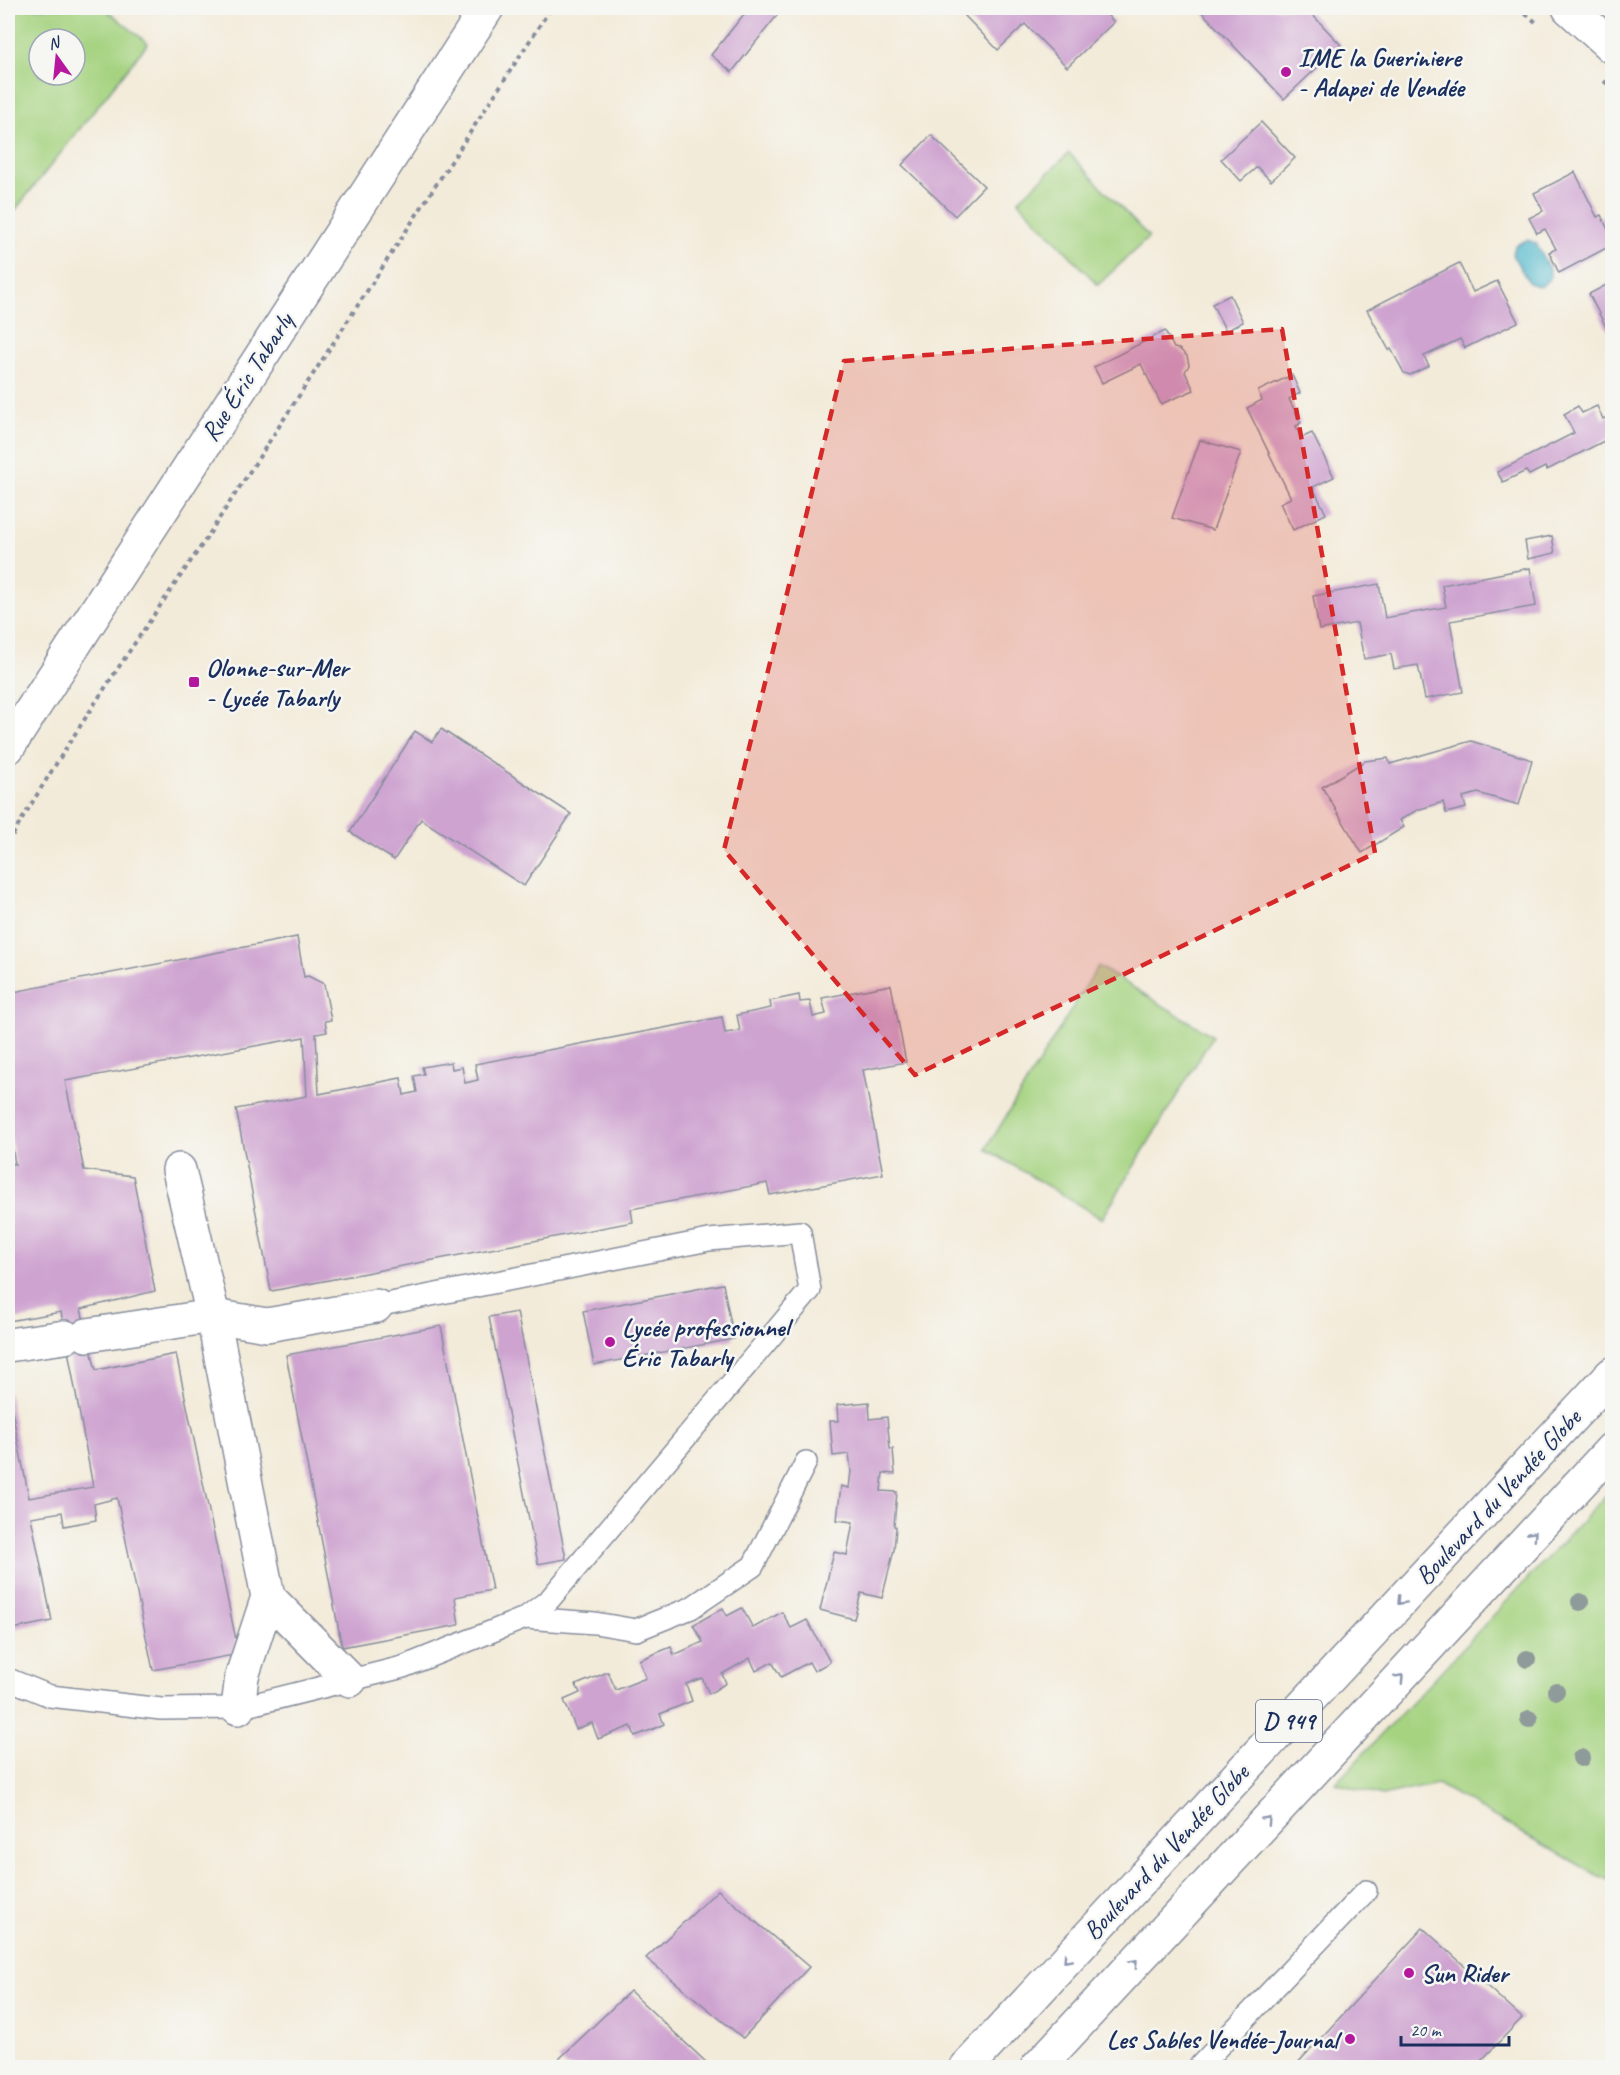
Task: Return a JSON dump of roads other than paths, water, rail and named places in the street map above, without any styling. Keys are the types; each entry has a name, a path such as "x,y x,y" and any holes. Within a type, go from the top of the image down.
{"street":[{"name":"Rue Éric Tabarly","path":"8,747 487,8"},
{"path":"1569,8 1612,47"},
{"path":"179,1170 213,1316 268,1597 242,1676 238,1708"},
{"path":"8,1345 213,1316 267,1326 376,1306"},
{"name":"Boulevard du Vendée Globe","path":"966,2067 1612,1374"},
{"name":"Boulevard du Vendée Globe","path":"1037,2067 1612,1449"},
{"path":"268,1597 350,1680"}],"lane":[{"path":"8,1679 50,1696 161,1709 238,1708 403,1667 525,1618 549,1600 810,1290 800,1232 709,1240 376,1306"},
{"path":"525,1618 595,1623 636,1630 691,1608 753,1566 806,1462"},
{"path":"1198,2067 1366,1891"}],"water":[{"path":"1527,240 1536,243 1550,271 1551,277 1541,287 1529,283 1512,254 1516,245"}],"place":[{"name":"IME la Gueriniere - Adapei de Vendée","path":"1286,72"},
{"name":"Olonne-sur-Mer - Lycée Tabarly","path":"194,682"},
{"name":"Lycée professionnel Éric Tabarly","path":"610,1342"},
{"name":"Sun Rider","path":"1409,1973"},
{"name":"Les Sables Vendée-Journal","path":"1350,2039"}]}
